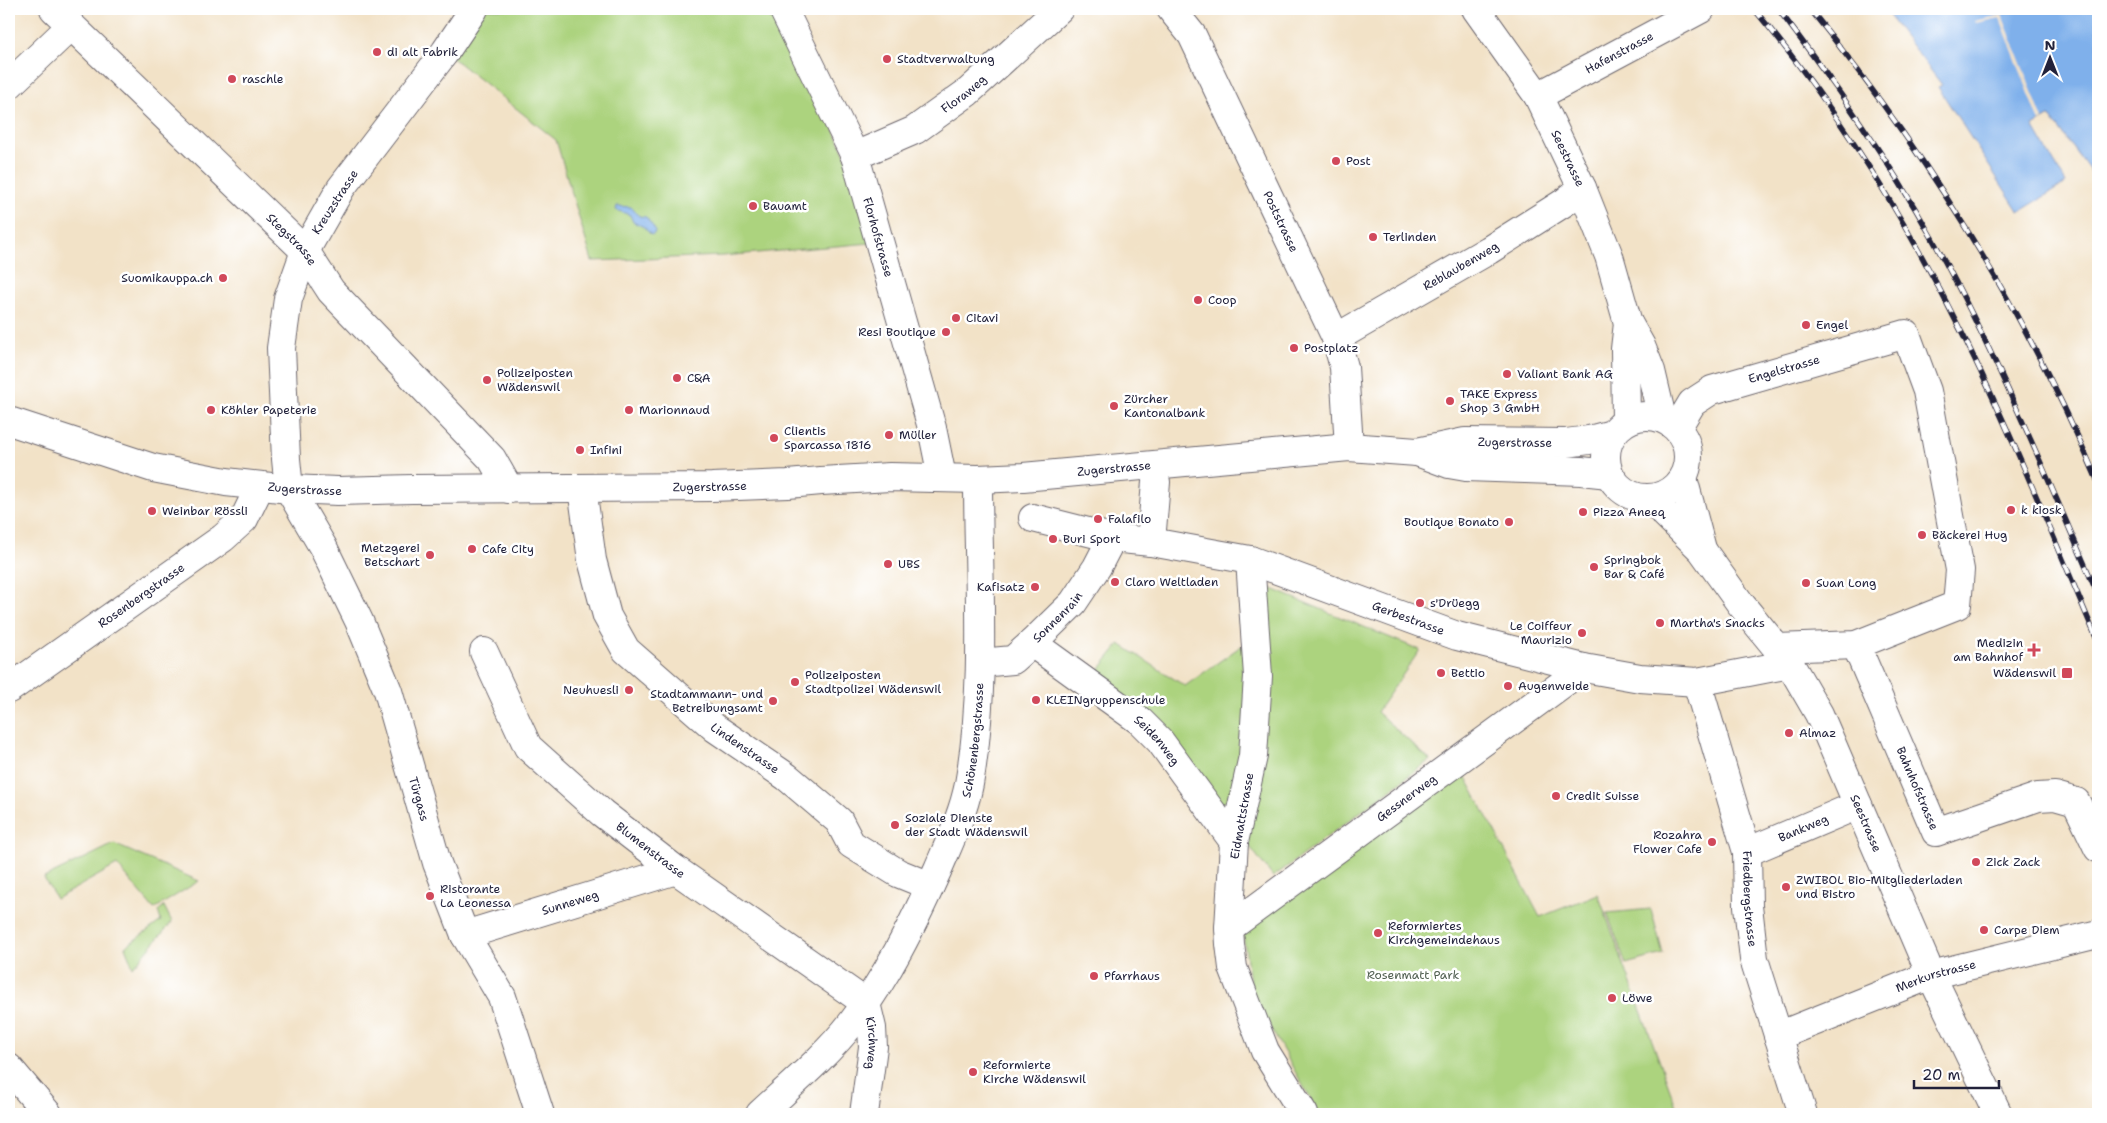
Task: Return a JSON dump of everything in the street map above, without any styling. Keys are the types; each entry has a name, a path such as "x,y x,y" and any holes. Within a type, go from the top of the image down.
{"street":[{"name":"Kreuzstrasse","path":"288,489 281,348 288,299 305,251 341,188 444,52 474,9"},
{"name":"Florhofstrasse","path":"783,9 855,156 932,428 942,477"},
{"name":"Floraweg","path":"855,156 915,130 968,92 1059,9"},
{"name":"Poststrasse","path":"1171,9 1192,36 1336,338 1344,367 1349,447"},
{"name":"Seestrasse","path":"1476,9 1538,96 1582,188 1609,256 1628,323 1641,346 1670,423"},
{"name":"Hafenstrasse","path":"1538,96 1701,9"},
{"name":"Stegstrasse","path":"63,17 305,251 331,291 492,459 509,489"},
{"path":"9,85 63,17"},
{"name":"Reblaubenweg","path":"1336,338 1489,250 1565,202 1582,188"},
{"name":"Seestrasse","path":"1619,428 1628,323"},
{"name":"Engelstrasse","path":"1670,423 1692,403 1712,390 1906,334 1926,391 1960,570 1957,605 1856,645"},
{"path":"1644,416 1670,423 1688,447 1687,468 1683,478 1669,492 1649,498 1640,498 1621,490 1609,474 1606,458 1608,442 1619,428 1644,416"},
{"name":"Zugerstrasse","path":"9,421 153,468 226,482 288,489 338,491 722,486 788,484 890,477 978,479 1023,477 1349,447 1417,452 1465,442 1566,443 1589,440 1619,428"},
{"name":"Zugerstrasse","path":"1417,452 1449,464 1466,467 1581,471 1609,474"},
{"name":"Seestrasse","path":"1683,478 1702,550"},
{"name":"Schönenbergstrasse","path":"760,1114 832,1045 866,1003 900,945 930,886 958,824 968,786 975,741 980,663 978,479"},
{"path":"1151,542 1156,482"},
{"name":"Rosenbergstrasse","path":"9,689 222,538 244,519 260,486"},
{"name":"Lindenstrasse","path":"582,488 592,560 607,616 626,650 715,728 786,778 839,821 851,844 898,872 930,886"},
{"name":"Türgass","path":"288,489 323,547 359,621 388,691 437,862 465,935 502,997 540,1114"},
{"name":"Seestrasse","path":"1649,498 1702,550 1740,603 1784,656 1819,714 1931,975 1998,1114"},
{"name":"Gerbestrasse","path":"1033,518 1112,538 1151,542 1250,560 1457,636 1584,668 1640,678 1697,682 1784,656"},
{"name":"Sonnenrain","path":"980,663 1013,660 1032,643 1073,603 1097,567 1112,538"},
{"name":"Eidmattstrasse","path":"1250,560 1258,676 1252,756 1234,842 1229,928 1233,968 1265,1051 1304,1114"},
{"name":"Seidenweg","path":"1032,643 1140,722 1160,741 1234,842"},
{"path":"1784,656 1856,645"},
{"name":"Bahnhofstrasse","path":"1856,645 1936,832 2038,797 2055,796 2076,802 2098,848"},
{"name":"Blumenstrasse","path":"484,652 528,747 602,813 676,870 866,1003"},
{"name":"Gessnerweg","path":"1229,928 1584,668"},
{"name":"Friedbergstrasse","path":"1697,682 1747,852 1748,906 1754,959 1803,1114"},
{"name":"Bankweg","path":"1747,852 1858,805"},
{"name":"Sunneweg","path":"465,935 676,870"},
{"name":"Merkurstrasse","path":"1778,1036 1931,975 2098,934"},
{"name":"Kirchweg","path":"864,1114 873,1047 872,1028 866,1003"},
{"path":"9,1068 48,1114"}],"green space":[{"path":"474,9 783,9 882,242 723,256 592,261 556,140 445,52"},
{"path":"1260,584 1420,650 1377,712 1430,760 1273,877 1154,721 1092,678 1120,644 1185,686 1241,646 1264,663"},
{"name":"Rosenmatt Park","path":"1461,768 1540,917 1598,894 1679,1114 1319,1114 1252,995 1242,928"},
{"path":"114,844 199,881 154,909 117,865 56,899 44,878"},
{"path":"164,906 172,922 133,967 125,947 161,921 158,911"},
{"path":"1651,909 1663,954 1626,964 1607,913"}],"water":[{"path":"1884,9 2098,9 2098,182 2050,116 2033,126 2066,183 2019,212 1938,87 1942,85"},
{"path":"617,206 631,207 639,216 646,217 654,228 655,233 651,235 644,227 633,222 630,215 616,210"}],"pier":[{"path":"2002,15 2043,120 2040,122 2000,18 1976,23 1975,21"}],"railway":[{"path":"1754,9 1784,46 1841,124 1893,206 1940,290 1998,409 2098,642"},
{"path":"1778,9 1859,121 1897,178 1932,238 1978,325 1999,370 2098,595"},
{"path":"1810,9 1894,120 1933,177 2006,295 2039,356 2098,482"}],"place":[{"name":"di alt Fabrik","path":"377,52"},
{"name":"Stadtverwaltung","path":"887,59"},
{"name":"raschle","path":"232,79"},
{"name":"Post","path":"1336,161"},
{"name":"Bauamt","path":"753,206"},
{"name":"Terlinden","path":"1373,237"},
{"name":"Suomikauppa.ch","path":"223,278"},
{"name":"Coop","path":"1198,300"},
{"name":"Citavi","path":"956,318"},
{"name":"Engel","path":"1806,325"},
{"name":"Resi Boutique","path":"946,332"},
{"name":"Postplatz","path":"1294,348"},
{"name":"Valiant Bank AG","path":"1507,374"},
{"name":"C&A","path":"677,378"},
{"name":"Polizeiposten Wädenswil","path":"487,380"},
{"name":"TAKE Express Shop 3 GmbH","path":"1450,401"},
{"name":"Zürcher Kantonalbank","path":"1114,406"},
{"name":"Köhler Papeterie","path":"211,410"},
{"name":"Marionnaud","path":"629,410"},
{"name":"Müller","path":"889,435"},
{"name":"Clientis Sparcassa 1816","path":"774,438"},
{"name":"Infini","path":"580,450"},
{"name":"k kiosk","path":"2011,510"},
{"name":"Weinbar Rössli","path":"152,511"},
{"name":"Pizza Aneeq","path":"1583,512"},
{"name":"Falafilo","path":"1098,519"},
{"name":"Boutique Bonato","path":"1509,522"},
{"name":"Bäckerei Hug","path":"1922,535"},
{"name":"Buri Sport","path":"1053,539"},
{"name":"Cafe City","path":"472,549"},
{"name":"Metzgerei Betschart","path":"430,555"},
{"name":"UBS","path":"888,564"},
{"name":"Springbok Bar & Café","path":"1594,567"},
{"name":"Claro Weltladen","path":"1115,582"},
{"name":"Suan Long","path":"1806,583"},
{"name":"Kafisatz","path":"1035,587"},
{"name":"s'Drüegg","path":"1420,603"},
{"name":"Martha's Snacks","path":"1660,623"},
{"name":"Le Coiffeur Maurizio","path":"1582,633"},
{"name":"Medizin am Bahnhof","path":"2034,650"},
{"name":"Bettio","path":"1441,673"},
{"name":"Wädenswil","path":"2067,673"},
{"name":"Polizeiposten Stadtpolizei Wädenswil","path":"795,682"},
{"name":"Augenweide","path":"1508,686"},
{"name":"Neuhuesli","path":"629,690"},
{"name":"KLEINgruppenschule","path":"1036,700"},
{"name":"Stadtammann- und Betreibungsamt","path":"773,701"},
{"name":"Almaz","path":"1789,733"},
{"name":"Credit Suisse","path":"1556,796"},
{"name":"Soziale Dienste der Stadt Wädenswil","path":"895,825"},
{"name":"Rozahra Flower Cafe","path":"1712,842"},
{"name":"Zick Zack","path":"1976,862"},
{"name":"ZWIBOL Bio-Mitgliederladen und Bistro","path":"1786,887"},
{"name":"Ristorante La Leonessa","path":"430,896"},
{"name":"Carpe Diem","path":"1984,930"},
{"name":"Reformiertes Kirchgemeindehaus","path":"1378,933"},
{"name":"Pfarrhaus","path":"1094,976"},
{"name":"Löwe","path":"1612,998"},
{"name":"Reformierte Kirche Wädenswil","path":"973,1072"}]}
